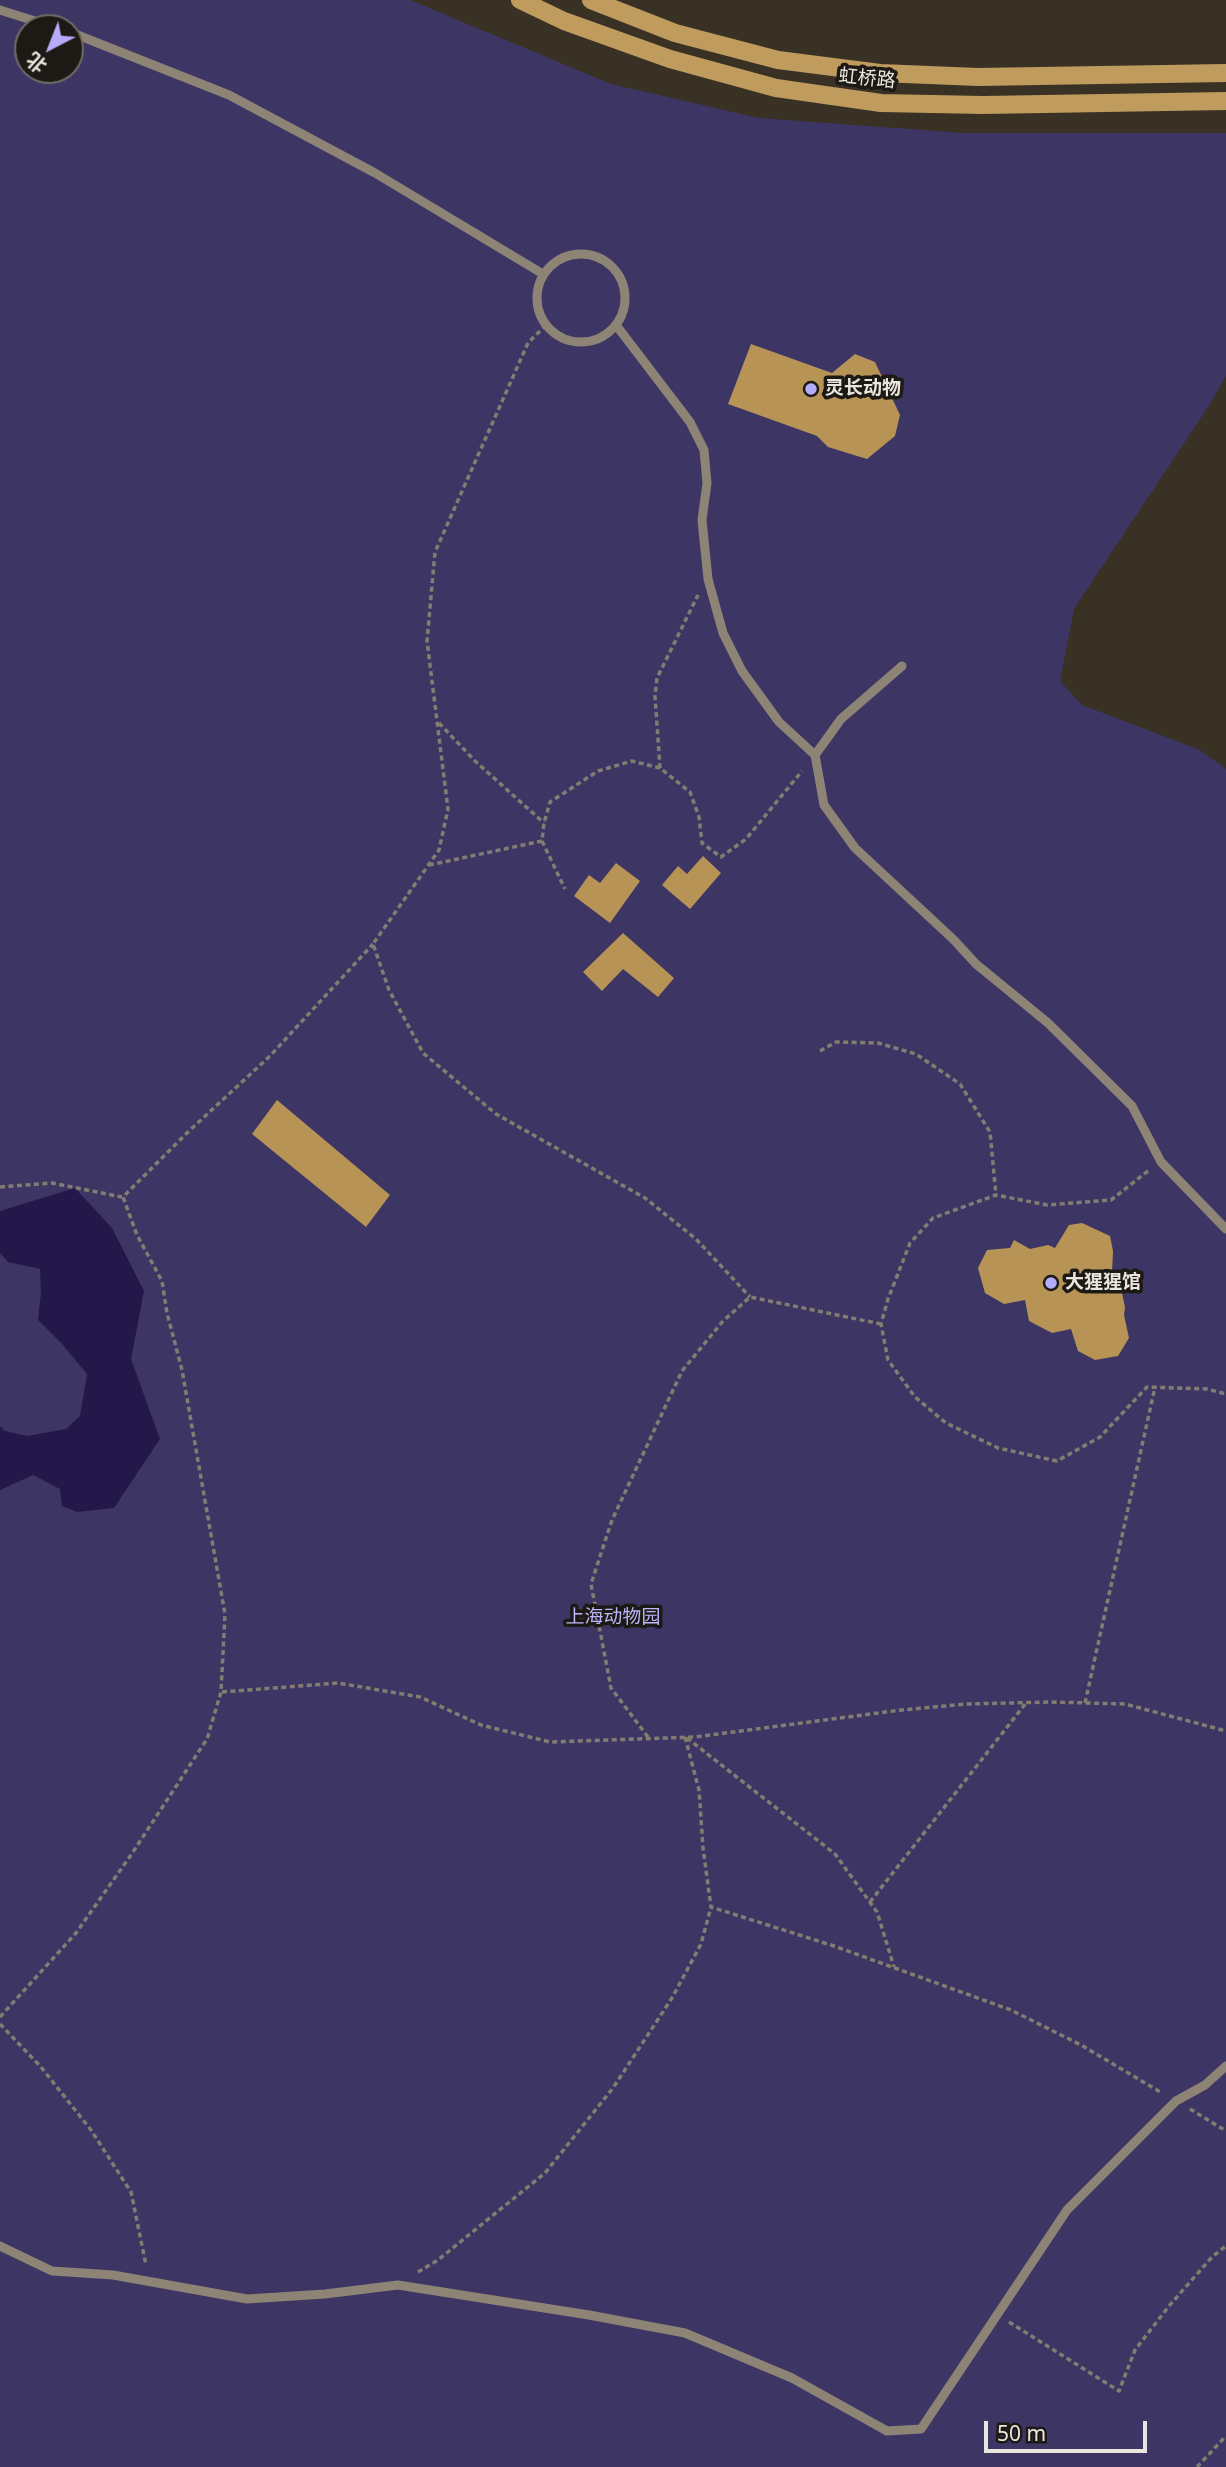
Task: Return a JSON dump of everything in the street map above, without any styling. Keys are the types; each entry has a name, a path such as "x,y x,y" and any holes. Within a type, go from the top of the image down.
{"main road":[{"name":"虹桥路","path":"520,0 564,21 670,58 789,90 881,103 983,105 1226,101"},
{"name":"虹桥路","path":"592,0 675,33 778,60 880,73 978,77 1226,73"}],"lane":[{"path":"84,38 229,95 375,173 543,274"},
{"path":"575,254 598,257 608,263 616,271 625,292 625,304 616,325 598,339 575,342 554,334 540,315 537,304 537,292 543,274 554,263 575,254"},
{"path":"616,325 691,422 705,450 707,483 702,520 708,579 723,633 742,671 779,722 814,755 824,805 855,848 976,964 1048,1023 1132,1107 1161,1162 1226,1228"},
{"path":"814,755 841,719 902,666"},
{"path":"0,2246 52,2271 113,2275 247,2299 398,2285 685,2333 792,2378 887,2431 921,2429 1067,2210 1176,2101 1205,2085 1226,2066"}],"path":[{"path":"123,1198 189,1131 270,1056 373,944 439,850 448,809 427,641 435,552 528,343 546,325"},
{"path":"660,768 655,695 657,678 691,605 708,579"},
{"path":"437,721 475,761 544,822"},
{"path":"565,889 542,841 544,822 551,802 597,771 632,761 660,768 690,792 699,817 702,843 721,856 746,839 814,755"},
{"path":"429,864 542,841"},
{"path":"373,944 389,990 423,1053 496,1114 645,1198 696,1239 750,1297 881,1324"},
{"path":"820,1051 836,1042 878,1043 915,1054 960,1084 990,1132 996,1195"},
{"path":"1161,1162 1111,1200 1047,1205 996,1195 933,1218 910,1243 888,1299 881,1324 888,1360 915,1397 946,1423 998,1448 1057,1461 1100,1437 1147,1387 1207,1389 1226,1394"},
{"path":"0,1187 52,1183 123,1198 136,1235 163,1281 167,1313 182,1370 225,1614 221,1692 207,1738 131,1855 76,1933 0,2017"},
{"path":"648,1738 611,1688 591,1584 612,1520 682,1371 723,1321 750,1297"},
{"path":"1085,1703 1155,1387"},
{"path":"221,1692 338,1683 420,1697 481,1725 550,1742 685,1737 901,1710 967,1704 1027,1703 1125,1704 1226,1731"},
{"path":"870,1902 1027,1703"},
{"path":"685,1737 835,1854 877,1912 894,1968"},
{"path":"398,2285 438,2260 545,2173 613,2088 672,1998 701,1944 711,1907 699,1790 685,1737"},
{"path":"711,1907 834,1946 1011,2010 1081,2045 1226,2131"},
{"path":"0,2024 41,2067 91,2130 131,2192 150,2283"},
{"path":"998,2315 1119,2391 1135,2350 1169,2306 1212,2257 1226,2246"},
{"path":"1197,2467 1226,2436"}],"green space":[{"name":"上海动物园","path":"0,0 410,0 611,84 759,118 963,133 1226,133 1226,376 1074,609 1060,681 1082,705 1200,750 1226,769 1226,2467 0,2467"}],"shaded area":[{"path":"75,1188 112,1228 144,1291 131,1359 160,1439 114,1508 77,1512 62,1506 60,1489 33,1475 0,1490 0,1426 5,1431 27,1436 66,1429 80,1416 87,1374 38,1320 40,1269 8,1262 0,1253 0,1211"}],"building":[{"name":"灵长动物","path":"751,344 832,373 855,354 875,362 900,415 895,436 867,459 828,447 817,436 728,404"},
{"path":"703,856 721,873 690,909 662,885 678,866 687,874"},
{"path":"616,863 640,881 610,923 574,896 589,875 600,883"},
{"path":"623,933 674,978 658,997 623,969 602,991 583,972"},
{"path":"277,1100 390,1195 366,1227 252,1134"},
{"name":"大猩猩馆","path":"1082,1223 1110,1236 1113,1251 1112,1273 1117,1270 1129,1338 1118,1356 1095,1360 1078,1351 1071,1329 1052,1333 1029,1321 1025,1300 1004,1304 985,1293 978,1268 987,1250 1010,1248 1014,1240 1030,1249 1048,1245 1055,1248 1069,1225"}],"place":[{"name":"灵长动物","path":"811,389"},
{"name":"大猩猩馆","path":"1051,1283"}]}
